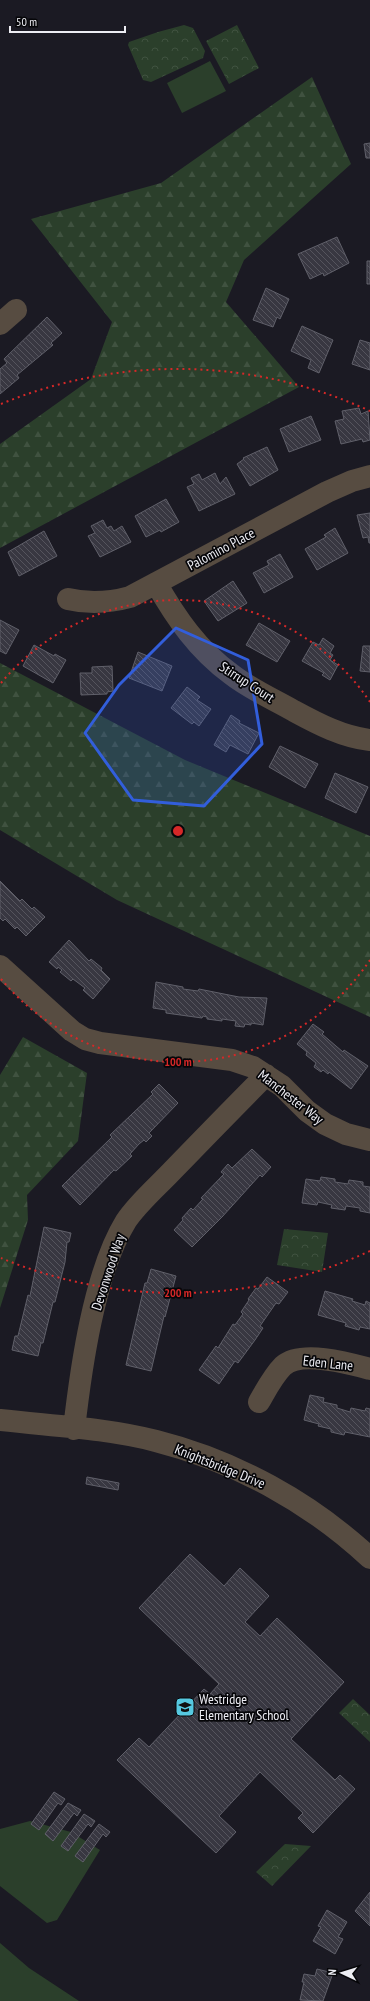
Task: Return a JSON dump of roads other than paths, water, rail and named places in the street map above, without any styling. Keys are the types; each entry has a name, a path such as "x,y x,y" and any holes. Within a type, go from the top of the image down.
{"street":[{"path":"0,324 16,310"},
{"name":"Palomino Place","path":"68,599 93,603 112,602 130,597 327,492 352,481 370,476"},
{"name":"Stirrup Court","path":"156,583 171,609 188,633 208,655 231,675 251,688 350,738 370,740"},
{"name":"Manchester Way","path":"0,966 72,1032 85,1039 100,1043 232,1060 266,1075 282,1086 307,1111 325,1124 346,1134 370,1140"},
{"name":"Devonwood Way","path":"74,1428 77,1400 89,1333 98,1296 118,1235 128,1219 157,1186 266,1075"},
{"name":"Eden Lane","path":"259,1402 276,1374 284,1365 294,1360 306,1358 370,1368"},
{"name":"Knightsbridge Drive","path":"0,1420 117,1434 156,1441 193,1452 230,1467 293,1499 366,1546"}],"place":[{"name":"Westridge Elementary School","path":"185,1707"}]}
